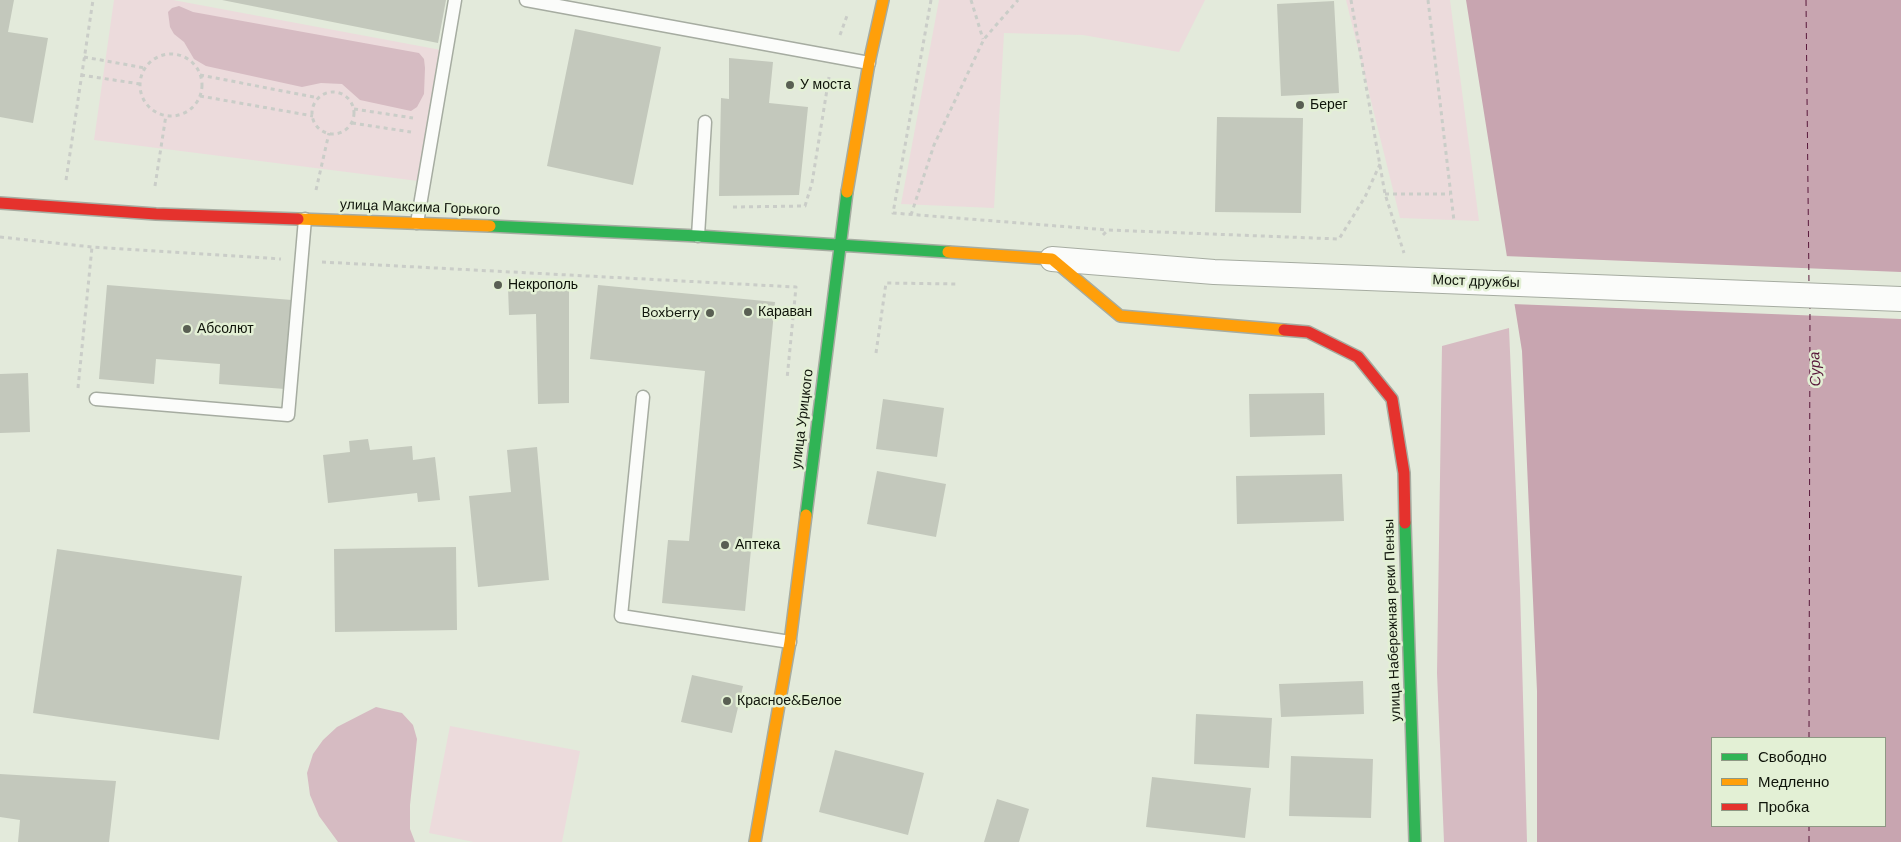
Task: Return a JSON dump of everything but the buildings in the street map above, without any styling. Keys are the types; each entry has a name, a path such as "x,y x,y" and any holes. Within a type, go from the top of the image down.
{"main road":[{"name":"улица Урицкого","path":"755,842 790,642 839,245 869,63 883,0"},
{"name":"улица Максима Горького","path":"0,206 698,236 1052,258"},
{"name":"улица Набережная реки Пензы","path":"1052,258 1120,316 1308,332 1358,358 1392,399 1404,473 1415,842"}],"street":[{"name":"Мост дружбы","path":"1052,258 1077,262 1214,272 1901,299"}],"lane":[{"path":"417,223 455,0"},
{"path":"526,0 869,63"},
{"path":"698,236 705,122"},
{"path":"96,399 288,415 305,219"},
{"path":"643,397 621,616 790,642"}],"path":[{"path":"66,184 93,0"},
{"path":"931,0 892,213 1108,230 1340,239 1365,197 1380,164"},
{"path":"970,0 984,40"},
{"path":"911,215 934,145 984,40 1018,0"},
{"path":"1351,0 1385,194 1424,280"},
{"path":"1428,0 1454,221"},
{"path":"805,206 812,183 832,56 850,9"},
{"path":"177,55 187,59 200,75 200,96 186,112 166,115 156,112 142,98 140,84 146,68 158,57 177,55"},
{"path":"84,57 146,68"},
{"path":"81,75 140,84"},
{"path":"200,75 319,98"},
{"path":"328,92 348,97 354,109 352,123 342,132 329,133 317,126 313,116 314,106 319,98 328,92"},
{"path":"200,96 313,116"},
{"path":"354,109 434,121"},
{"path":"154,194 166,115"},
{"path":"352,123 431,136"},
{"path":"314,198 329,133"},
{"path":"1385,194 1450,194"},
{"path":"1077,262 1108,230"},
{"path":"0,237 92,247 301,260 796,286 787,379"},
{"path":"92,247 77,396 96,399"},
{"path":"876,353 886,283 960,284"}],"shaded area":[{"path":"114,0 173,0 441,50 418,181 94,140"},
{"path":"939,0 1205,0 1179,52 1083,35 1004,33 994,208 901,204"},
{"path":"1346,0 1450,0 1479,221 1400,218"},
{"path":"179,6 193,12 419,53 424,59 424,94 417,107 411,111 360,100 342,84 321,83 302,87 206,66 194,59 184,42 174,34 170,27 168,12 172,8"},
{"path":"1509,328 1520,589 1527,842 1444,842 1437,673 1442,346"},
{"path":"376,707 402,713 413,725 417,739 410,805 410,829 415,842 338,842 319,816 310,795 307,773 313,754 323,740 337,727"},
{"path":"450,726 580,751 562,842 474,842 429,833"}],"water":[{"name":"Сура","path":"1466,0 1901,0 1901,842 1537,842 1537,691 1522,351"}],"pier":[{"path":"1504,256 1901,272 1901,319 1512,304"}],"ferry route":[{"path":"1806,0 1809,284"},
{"path":"1809,737 1810,306"},
{"path":"1809,827 1809,842"}],"traffic: fast":[{"path":"806,515 847,192"},
{"path":"490,226 698,236 948,252"},
{"path":"1405,523 1415,842"}],"traffic: slow":[{"path":"847,192 869,63 883,0"},
{"path":"298,219 490,226"},
{"path":"948,252 1052,259 1120,316 1284,330"},
{"path":"755,842 790,642 806,515"}],"traffic: jam":[{"path":"0,203 156,214 298,219"},
{"path":"1284,330 1308,332 1358,357 1392,399 1404,473 1405,523"}],"place":[{"name":"У моста","path":"790,85"},
{"name":"Берег","path":"1300,105"},
{"name":"Некрополь","path":"498,285"},
{"name":"Караван","path":"748,312"},
{"name":"Boxberry","path":"710,313"},
{"name":"Абсолют","path":"187,329"},
{"name":"Аптека","path":"725,545"},
{"name":"Красное&Белое","path":"727,701"}]}
